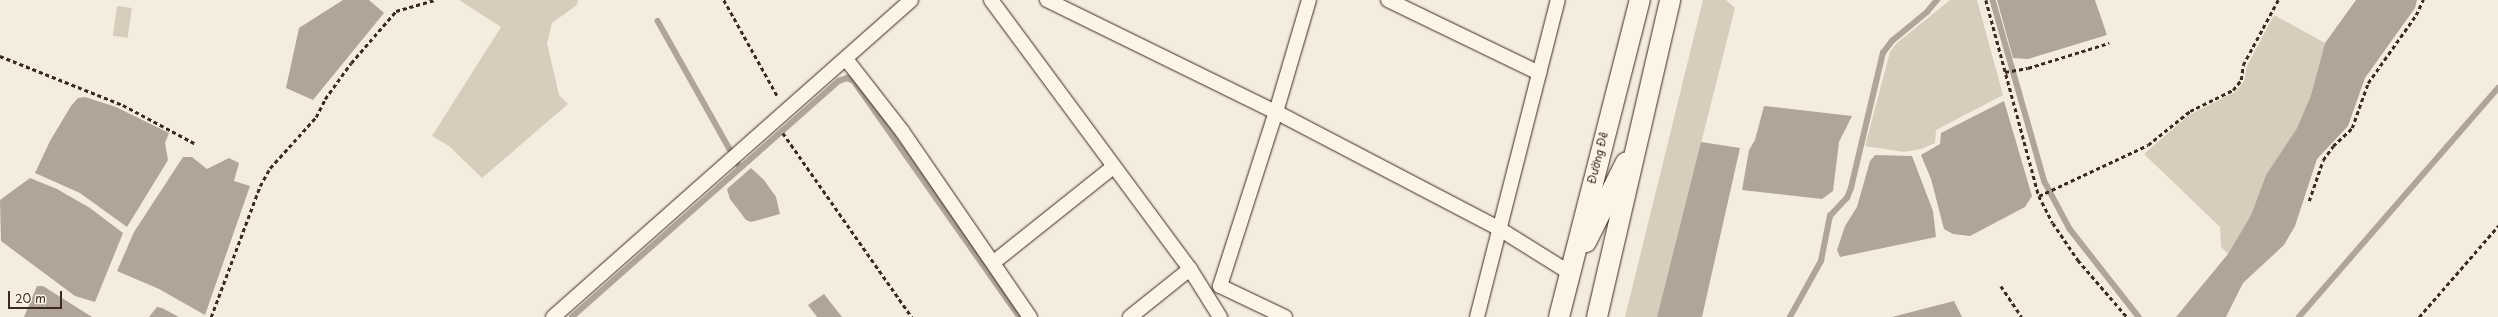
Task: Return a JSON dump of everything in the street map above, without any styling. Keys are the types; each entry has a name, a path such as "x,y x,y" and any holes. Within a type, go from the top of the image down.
{"street":[{"path":"553,317 911,0"},
{"path":"991,0 1190,270 1220,317"},
{"path":"1047,0 1276,112 1498,228 1570,273 1642,132"},
{"path":"1204,294 1220,286 1276,112 1309,0"},
{"path":"1388,0 1539,73"},
{"path":"1477,317 1498,228 1558,0"},
{"name":"Đường Đê","path":"1560,317 1640,0"},
{"path":"1597,317 1642,132 1670,0"},
{"path":"846,59 902,131 994,262 1030,317"},
{"path":"994,262 1114,166"},
{"path":"1130,317 1190,270"},
{"path":"1220,286 1285,317"}],"path":[{"path":"211,317 270,168 316,117 325,99 351,63 396,11 434,0"},
{"path":"724,0 786,111"},
{"path":"1986,0 2039,196 2078,260 2127,317"},
{"path":"2039,196 2148,145 2190,111 2233,90 2241,80 2243,65 2278,0"},
{"path":"2309,201 2323,160 2333,146 2352,128 2368,83 2416,15 2423,0"},
{"path":"2005,72 2109,43"},
{"path":"0,56 123,105 196,144"},
{"path":"774,122 912,317"},
{"path":"2419,317 2498,226"},
{"path":"2001,286 2022,317"}],"shaded area":[{"path":"343,0 369,0 384,13 313,100 286,88 299,28"},
{"path":"459,0 578,0 577,5 552,23 547,43 559,95 568,104 482,178 449,146 432,136 501,27"},
{"path":"1703,0 1726,0 1735,8 1657,317 1625,317"},
{"path":"1950,0 1977,0 2003,95 1936,130 1935,143 1921,149 1904,152 1865,146 1890,52 1897,43"},
{"path":"1997,0 2095,0 2107,35 2028,59 2013,58"},
{"path":"2356,0 2417,0 2415,8 2365,78 2348,126 2317,159 2295,226 2284,245 2243,283 2226,317 2176,317 2228,254 2251,215 2266,175 2297,128 2311,95 2325,43"},
{"path":"117,6 132,8 128,38 113,36"},
{"path":"2274,15 2325,43 2311,95 2297,128 2266,175 2251,215 2228,254 2221,247 2220,227 2144,154 2189,115 2235,92 2244,81 2247,66"},
{"path":"85,97 116,107 169,133 165,143 168,160 127,227 80,193 35,173 50,141 71,106 78,98"},
{"path":"2004,101 2032,196 2025,207 1970,236 1953,234 1944,229 1931,179 1921,155 1940,144 1941,133"},
{"path":"1764,106 1852,116 1839,142 1833,191 1822,199 1742,190 1749,150 1755,140"},
{"path":"1701,142 1740,148 1702,317 1657,317"},
{"path":"1875,155 1912,156 1933,211 1936,237 1840,257 1837,250 1845,226 1857,207 1870,161"},
{"path":"183,157 192,157 207,169 229,158 239,163 234,181 250,186 205,315 159,289 117,271 134,232"},
{"path":"751,168 764,180 776,197 780,214 751,222 746,220 730,199 727,189"},
{"path":"30,178 57,189 90,208 123,233 95,302 75,296 1,241 0,200"},
{"path":"37,286 43,286 92,317 24,317"},
{"path":"824,294 842,317 817,317 808,305"},
{"path":"1954,301 1962,317 1892,317"},
{"path":"157,307 162,308 179,317 149,317"}],"waterway":[{"path":"1790,317 1821,261 1830,216 1847,198 1851,188 1883,53 1892,41 1927,12 1937,0"},
{"path":"1993,0 2045,182 2070,229 2139,317"},
{"path":"658,21 740,167"},
{"path":"572,317 839,81 847,78 854,81 1020,317"},
{"path":"2299,317 2498,88"}]}
